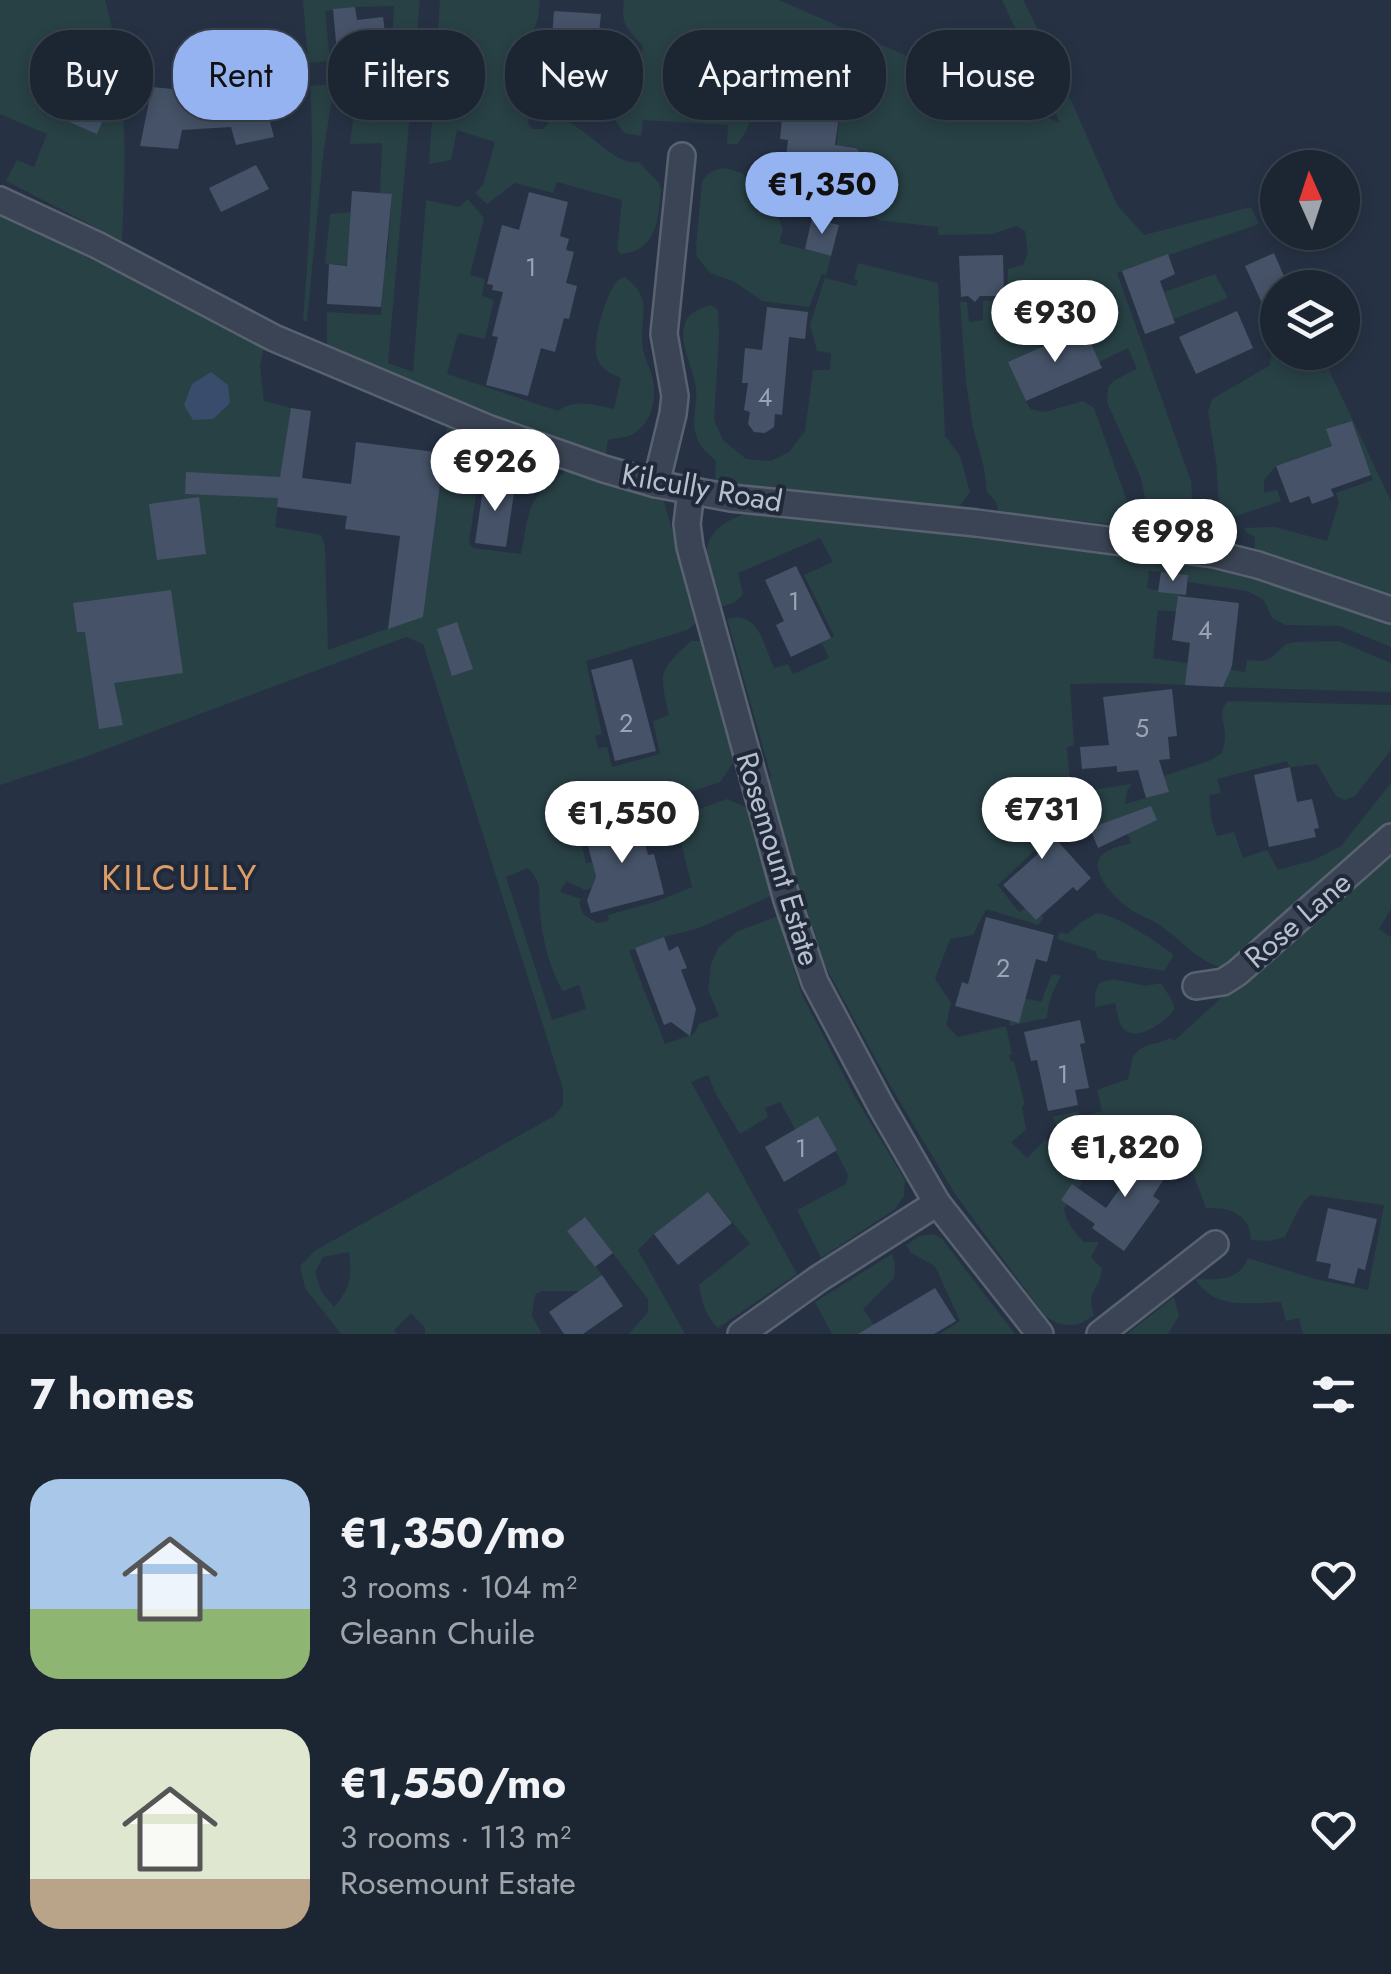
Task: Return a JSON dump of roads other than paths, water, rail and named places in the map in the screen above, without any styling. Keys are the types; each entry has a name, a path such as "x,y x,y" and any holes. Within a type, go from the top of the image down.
{"street":[{"path":"656,484 674,396 664,334 682,156"},
{"name":"Kilcully Road","path":"0,200 274,338 490,429 588,464 656,484 731,498 1214,554 1391,610"},
{"name":"Rosemount Estate","path":"690,491 690,546 798,934 815,982 937,1203 1040,1334"},
{"name":"Rose Lane","path":"1196,986 1223,982 1237,973 1391,837"},
{"path":"741,1334 818,1278 937,1203"},
{"path":"1100,1334 1215,1244"}],"water":[{"path":"211,372 228,385 230,403 213,419 193,420 184,405 192,384"}],"district":[{"name":"KILCULLY","path":"180,878"}]}
